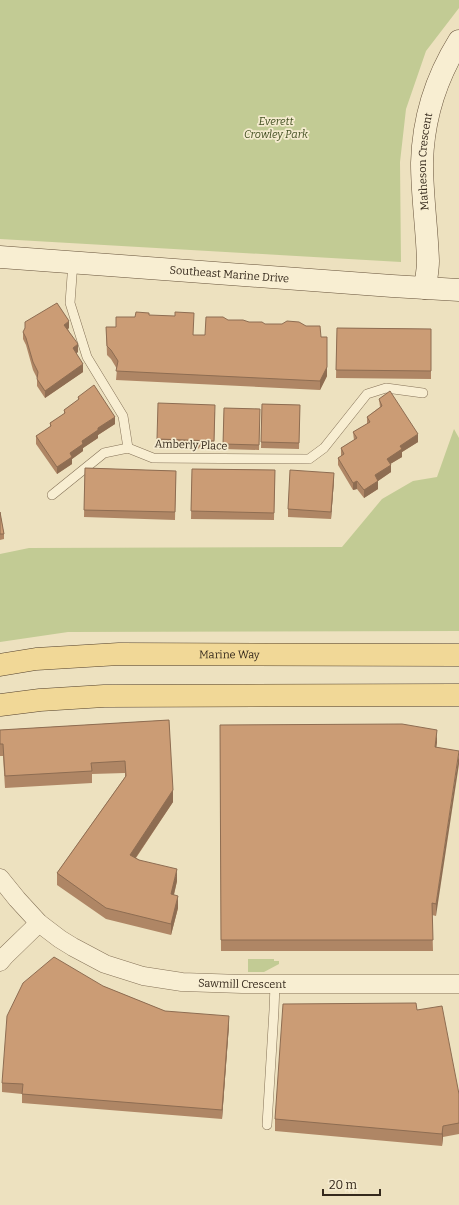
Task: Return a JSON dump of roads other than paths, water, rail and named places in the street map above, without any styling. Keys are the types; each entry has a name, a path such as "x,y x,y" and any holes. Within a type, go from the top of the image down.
{"main road":[{"name":"Marine Way","path":"0,665 36,659 119,654 459,655"},
{"path":"0,705 40,700 104,696 459,695"}],"street":[{"name":"Matheson Crescent","path":"425,288 428,262 422,163 426,124 436,87 459,41"},
{"name":"Southeast Marine Drive","path":"0,257 459,290"},
{"name":"Sawmill Crescent","path":"0,878 39,923 73,947 105,964 143,976 182,982 275,985 459,984"},
{"path":"0,962 39,923"}],"lane":[{"path":"52,495 104,453 128,448 123,416 87,357 70,303 73,262"},
{"name":"Amberly Place","path":"128,448 154,458 309,459 324,448 367,394 386,388 423,393"},
{"path":"267,1125 275,985"}],"park label":[{"name":"Everett Crowley Park","path":"276,127"}]}
